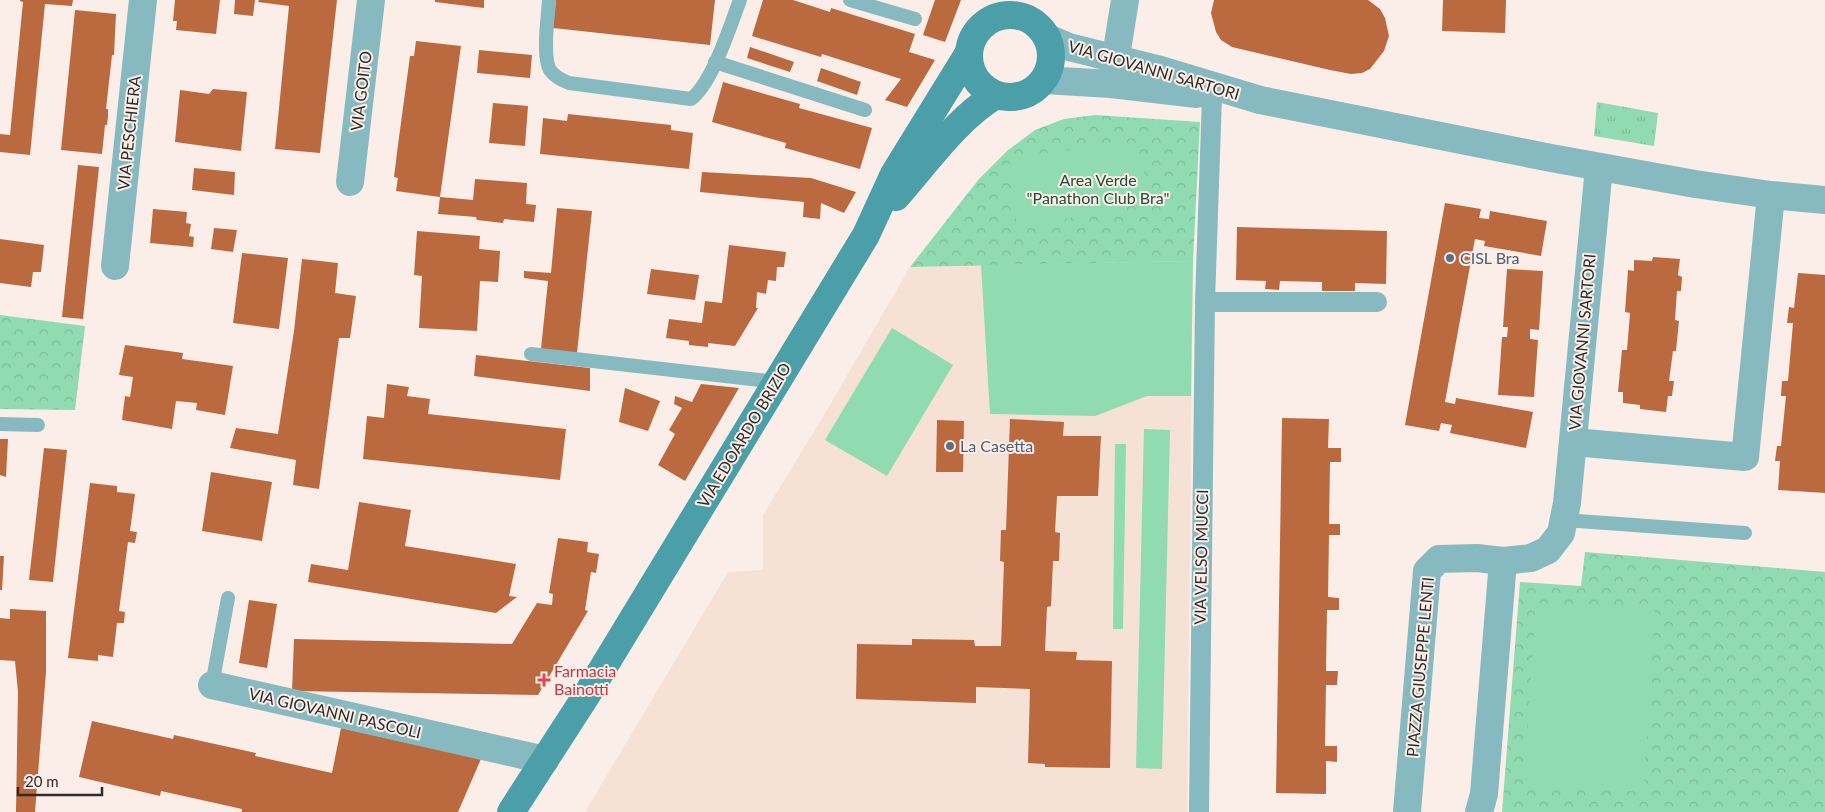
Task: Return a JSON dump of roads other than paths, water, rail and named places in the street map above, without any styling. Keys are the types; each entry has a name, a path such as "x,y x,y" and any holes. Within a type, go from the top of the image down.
{"main road":[{"path":"1015,7 1041,27 1052,49 1052,60 1044,80 1035,89 1023,96 1010,98 996,95 985,89 976,79 970,68 968,54 983,11 995,17 1006,14 1015,7"},
{"name":"VIA EDOARDO BRIZIO","path":"511,812 591,687 871,227 894,174 968,54"},
{"path":"871,227 948,137 980,105 996,95"}],"street":[{"name":"VIA PESCHIERA","path":"115,266 143,0"},
{"name":"VIA GOITO","path":"350,182 372,0"},
{"path":"1114,71 1125,0"},
{"name":"VIA GIOVANNI SARTORI","path":"1048,38 1114,71 1212,96 1260,100"},
{"name":"VIA GIOVANNI SARTORI","path":"1044,80 1114,71 1599,167 1695,184 1825,200"},
{"name":"VIA VELSO MUCCI","path":"1199,812 1205,302 1212,96"},
{"name":"VIA GIOVANNI SARTORI","path":"1599,167 1573,442 1745,457 1771,194"},
{"path":"1205,302 1377,302"},
{"name":"PIAZZA GIUSEPPE LENTI","path":"1408,812 1427,571 1440,559 1477,558 1502,561 1531,558 1548,550 1561,533 1573,442"},
{"path":"1479,812 1484,794 1502,561"},
{"name":"VIA GIOVANNI PASCOLI","path":"212,685 545,760"}],"lane":[{"path":"549,0 546,44 549,68 558,78 569,83 691,99 698,94 716,62 740,0"},
{"path":"850,0 915,19"},
{"path":"716,62 865,110"},
{"path":"531,354 777,382"},
{"path":"0,424 38,425"},
{"path":"1564,520 1745,533"},
{"name":"VIA GIOVANNI PASCOLI","path":"212,685 228,598"}],"place":[{"name":"CISL Bra","path":"1450,258"},
{"name":"La Casetta","path":"950,446"},
{"name":"Farmacia Bainotti","path":"544,680"}],"park label":[{"name":"Area Verde \"Panathon Club Bra\"","path":"1098,189"}]}
